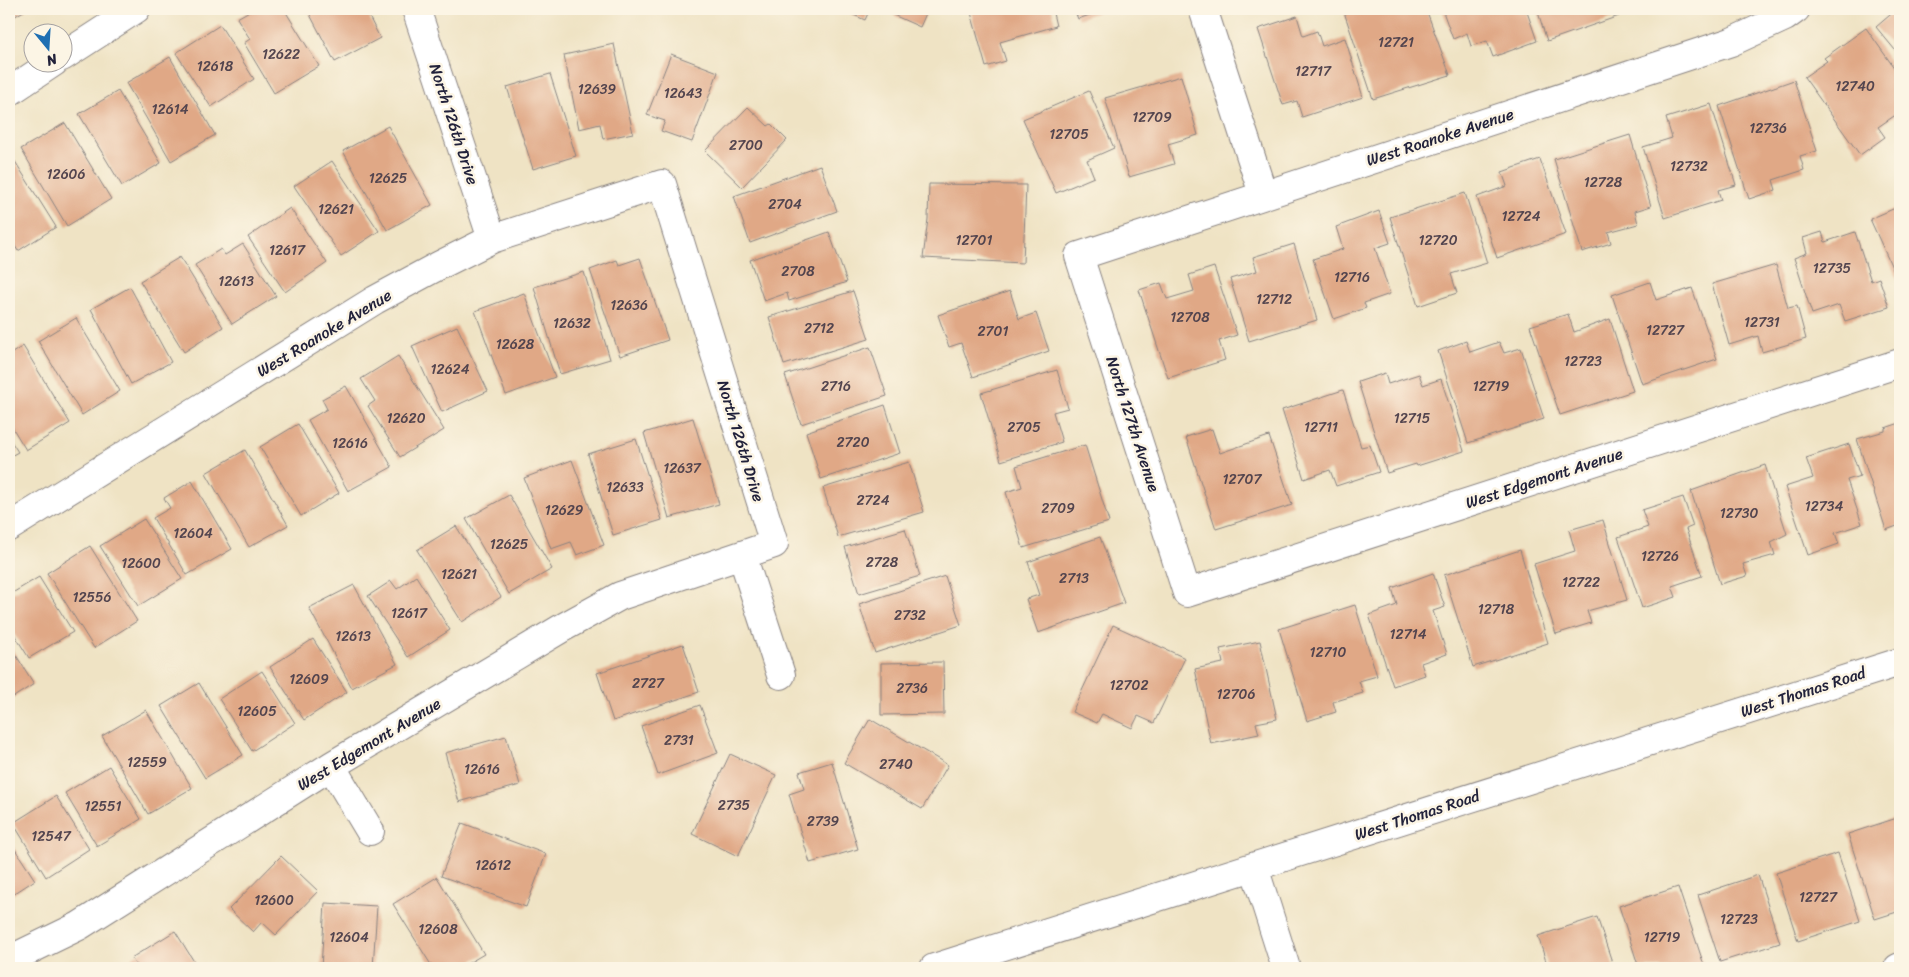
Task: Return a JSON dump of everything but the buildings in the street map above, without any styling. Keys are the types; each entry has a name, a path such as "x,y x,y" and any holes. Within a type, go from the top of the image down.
{"street":[{"path":"72,51 136,9"},
{"name":"North 126th Drive","path":"416,9 492,239"},
{"path":"1203,9 1263,194"},
{"name":"West Roanoke Avenue","path":"1079,256 1263,194 1732,42 1796,9"},
{"path":"9,92 39,72"},
{"name":"North 126th Drive","path":"662,184 774,544 742,555"},
{"name":"West Roanoke Avenue","path":"9,527 376,300 438,266 492,239 662,184"},
{"name":"North 127th Avenue","path":"1079,256 1187,593"},
{"name":"West Edgemont Avenue","path":"1187,593 1900,362"},
{"path":"742,555 781,675"},
{"name":"West Edgemont Avenue","path":"9,960 79,926 331,766 562,628 620,596 742,555"},
{"name":"West Thomas Road","path":"934,968 1900,662"},
{"path":"331,766 370,831"},
{"path":"1254,867 1286,968"}]}
